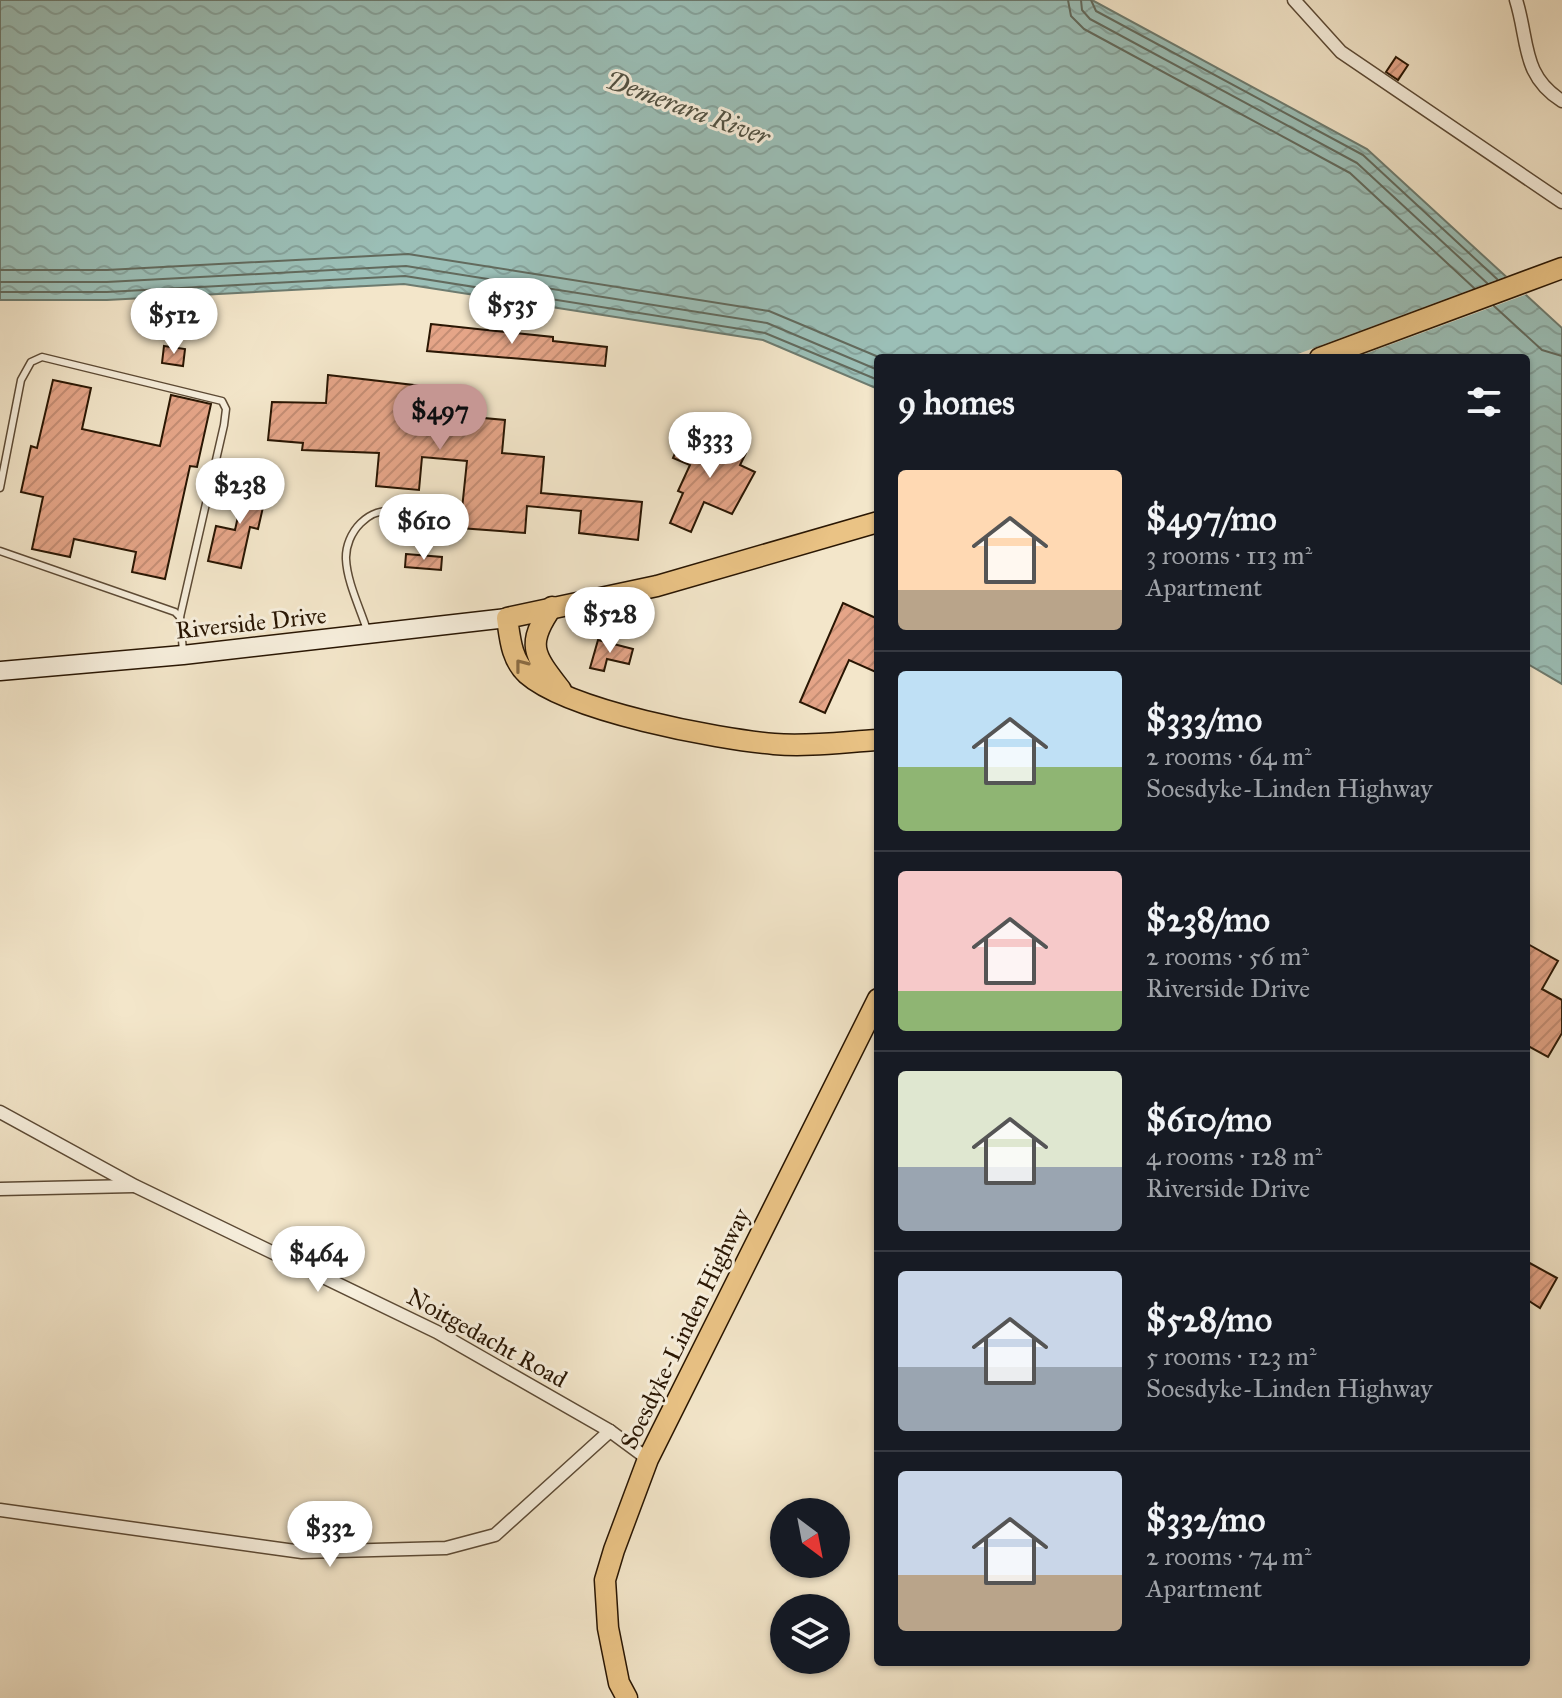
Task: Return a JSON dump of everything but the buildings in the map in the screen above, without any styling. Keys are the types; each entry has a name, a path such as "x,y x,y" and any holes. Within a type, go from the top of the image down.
{"main road":[{"path":"1331,354 1562,268"},
{"path":"874,523 657,586 507,618 512,652 525,672 562,693 617,712 774,744 874,740"},
{"path":"552,607 535,630 535,644 546,671 562,693"},
{"name":"Soesdyke-Linden Highway","path":"627,1698 619,1683 608,1628 605,1580 648,1459 874,1007"}],"street":[{"path":"1294,0 1341,52 1562,202"},
{"path":"1516,0 1529,64 1546,91 1562,101"},
{"name":"Riverside Drive","path":"0,671 183,655 507,618"},
{"name":"Noitgedacht Road","path":"0,1112 135,1186 437,1332 610,1431 648,1459"},
{"path":"0,1189 135,1186"},
{"path":"0,1510 302,1552 446,1548 495,1535 610,1431"}],"lane":[{"path":"0,488 21,380 31,362 42,357 222,401 226,409 224,425 180,617 183,655"},
{"path":"368,634 346,563 347,544 352,535 368,518 396,511 410,518 426,534"},
{"path":"0,551 175,612 180,617"}],"water":[{"name":"Demerara River","path":"0,0 1092,0 1367,149 1562,328 1562,684 1530,665 1530,354 874,354 874,387 763,340 404,284 107,300 0,300"}],"pier":[{"path":"1510,275 1530,293 1365,354 1298,354"}]}
